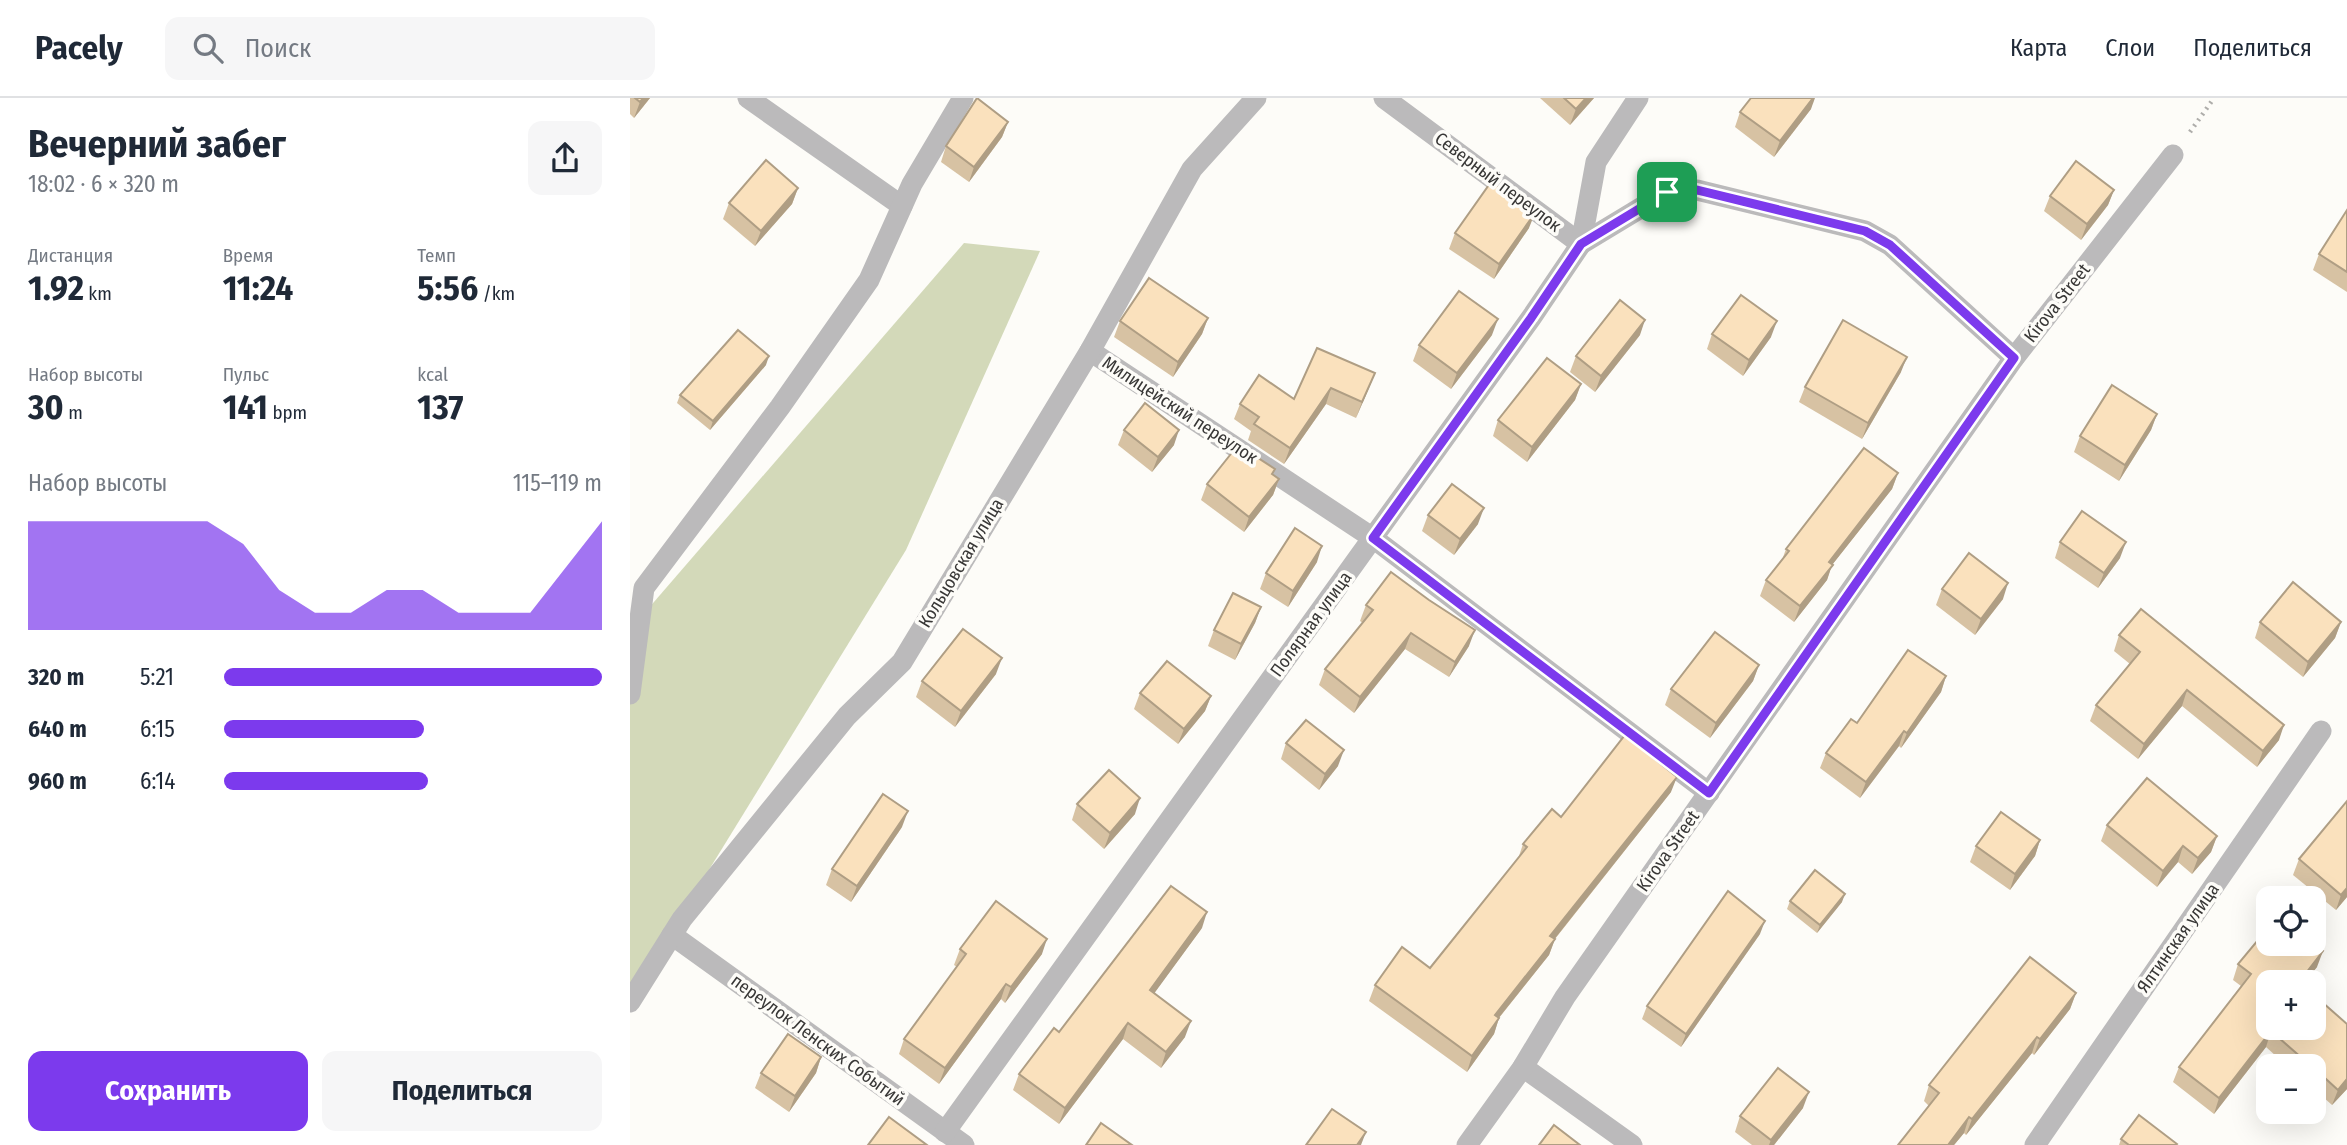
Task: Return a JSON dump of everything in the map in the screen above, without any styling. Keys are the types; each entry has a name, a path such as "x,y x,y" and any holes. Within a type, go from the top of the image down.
{"street":[{"path":"748,98 902,206"},
{"path":"630,694 644,588 780,407 869,281 912,184 964,98"},
{"name":"Кольцовская улица","path":"630,1002 682,919 847,716 901,662 1090,351 1192,169 1256,98"},
{"name":"Северный переулок","path":"1384,98 1581,244"},
{"name":"Полярная улица","path":"946,1132 1531,318 1581,244 1596,162 1638,98"},
{"name":"Kirova Street","path":"1467,1145 1523,1067 1565,997 2014,358 2173,155"},
{"path":"1581,244 1667,192 1697,190 1865,231 1890,245 2014,358"},
{"name":"Милицейский переулок","path":"1090,351 1373,538 1709,793"},
{"name":"Ялтинская улица","path":"2035,1145 2321,732"},
{"name":"переулок Ленских Событий","path":"672,935 964,1145"},
{"path":"1523,1067 1632,1145"}],"path":[{"path":"2173,155 2214,98"}],"green space":[{"path":"964,243 1040,251 906,550 630,998 630,669 641,617"}],"building":[{"path":"977,98 1008,122 974,167 946,146"},
{"path":"1564,98 1586,98 1576,109"},
{"path":"1751,98 1813,98 1780,141 1740,112"},
{"path":"766,160 798,188 761,231 729,203"},
{"path":"2076,161 2114,190 2087,224 2050,196"},
{"path":"1491,182 1535,213 1499,264 1455,233"},
{"path":"2347,210 2347,272 2319,254"},
{"path":"1149,278 1208,318 1178,362 1120,321"},
{"path":"1459,291 1498,319 1457,373 1419,345"},
{"path":"1741,295 1777,321 1749,360 1712,334"},
{"path":"1620,300 1645,320 1601,376 1576,356"},
{"path":"1843,320 1907,357 1868,423 1805,387"},
{"path":"738,330 769,356 713,421 680,395"},
{"path":"1317,348 1375,373 1362,402 1331,388 1290,448 1254,424 1259,417 1240,404 1259,375 1294,399"},
{"path":"1547,358 1581,384 1532,447 1498,420"},
{"path":"2112,385 2157,414 2125,465 2080,436"},
{"path":"1145,403 1179,430 1158,457 1124,430"},
{"path":"1238,445 1275,469 1272,474 1279,479 1249,517 1207,484"},
{"path":"1864,448 1898,473 1829,562 1833,565 1800,606 1766,580 1789,551 1786,549"},
{"path":"1452,484 1484,508 1460,539 1428,515"},
{"path":"2082,511 2126,542 2104,573 2060,542"},
{"path":"1295,528 1322,546 1293,591 1266,573"},
{"path":"1969,553 2008,583 1981,619 1942,589"},
{"path":"1391,572 1475,630 1455,662 1411,633 1360,697 1325,669 1373,610 1366,605"},
{"path":"2293,582 2341,622 2308,662 2260,622"},
{"path":"1233,593 1261,607 1241,644 1214,630"},
{"path":"2141,609 2284,725 2263,751 2187,690 2144,744 2096,705 2140,652 2119,635"},
{"path":"963,629 1002,658 961,711 922,681"},
{"path":"1715,632 1759,665 1716,723 1671,689"},
{"path":"1908,650 1946,676 1907,733 1904,731 1866,782 1826,753 1851,719 1857,723"},
{"path":"1167,661 1211,696 1184,729 1140,693"},
{"path":"1306,720 1344,750 1325,774 1286,743"},
{"path":"1625,735 1677,777 1550,936 1555,939 1495,1015 1499,1018 1472,1056 1375,985 1402,947 1430,968 1527,847 1523,844 1552,809 1561,817"},
{"path":"1109,770 1140,798 1110,833 1077,804"},
{"path":"2147,778 2217,836 2198,858 2183,846 2163,871 2107,825"},
{"path":"883,794 908,811 857,886 832,869"},
{"path":"2347,801 2347,888 2341,895 2299,859"},
{"path":"2001,812 2040,840 2015,874 1976,846"},
{"path":"1815,870 1845,894 1820,925 1790,901"},
{"path":"1171,886 1207,912 1150,990 1191,1021 1166,1052 1128,1023 1065,1108 1019,1074 1054,1028 1059,1032"},
{"path":"1728,891 1765,921 1686,1034 1647,1006"},
{"path":"996,901 1047,939 1011,987 1006,984 945,1068 904,1039 966,954 960,949"},
{"path":"2256,942 2256,956 2319,956 2308,970 2256,970 2256,1040 2264,1040 2219,1098 2179,1067 2251,974 2238,964"},
{"path":"2030,957 2076,993 1948,1145 1898,1145 1939,1093 1929,1085"},
{"path":"2326,1006 2347,1024 2347,1079 2338,1090 2326,1079 2326,1054 2297,1054 2281,1040 2326,1040"},
{"path":"788,1034 821,1057 795,1096 761,1073"},
{"path":"1778,1068 1809,1092 1771,1140 1740,1116"},
{"path":"1332,1109 1366,1132 1357,1145 1306,1145"},
{"path":"2139,1115 2177,1144 2129,1145 2121,1139"},
{"path":"889,1117 927,1145 868,1145"},
{"path":"1101,1123 1132,1145 1086,1145"},
{"path":"1554,1125 1580,1145 1539,1145"}],"route":[{"path":"1697,190 1865,231 1890,245 2014,358 1709,793 1373,538 1581,244 1667,192 1697,190"}]}
